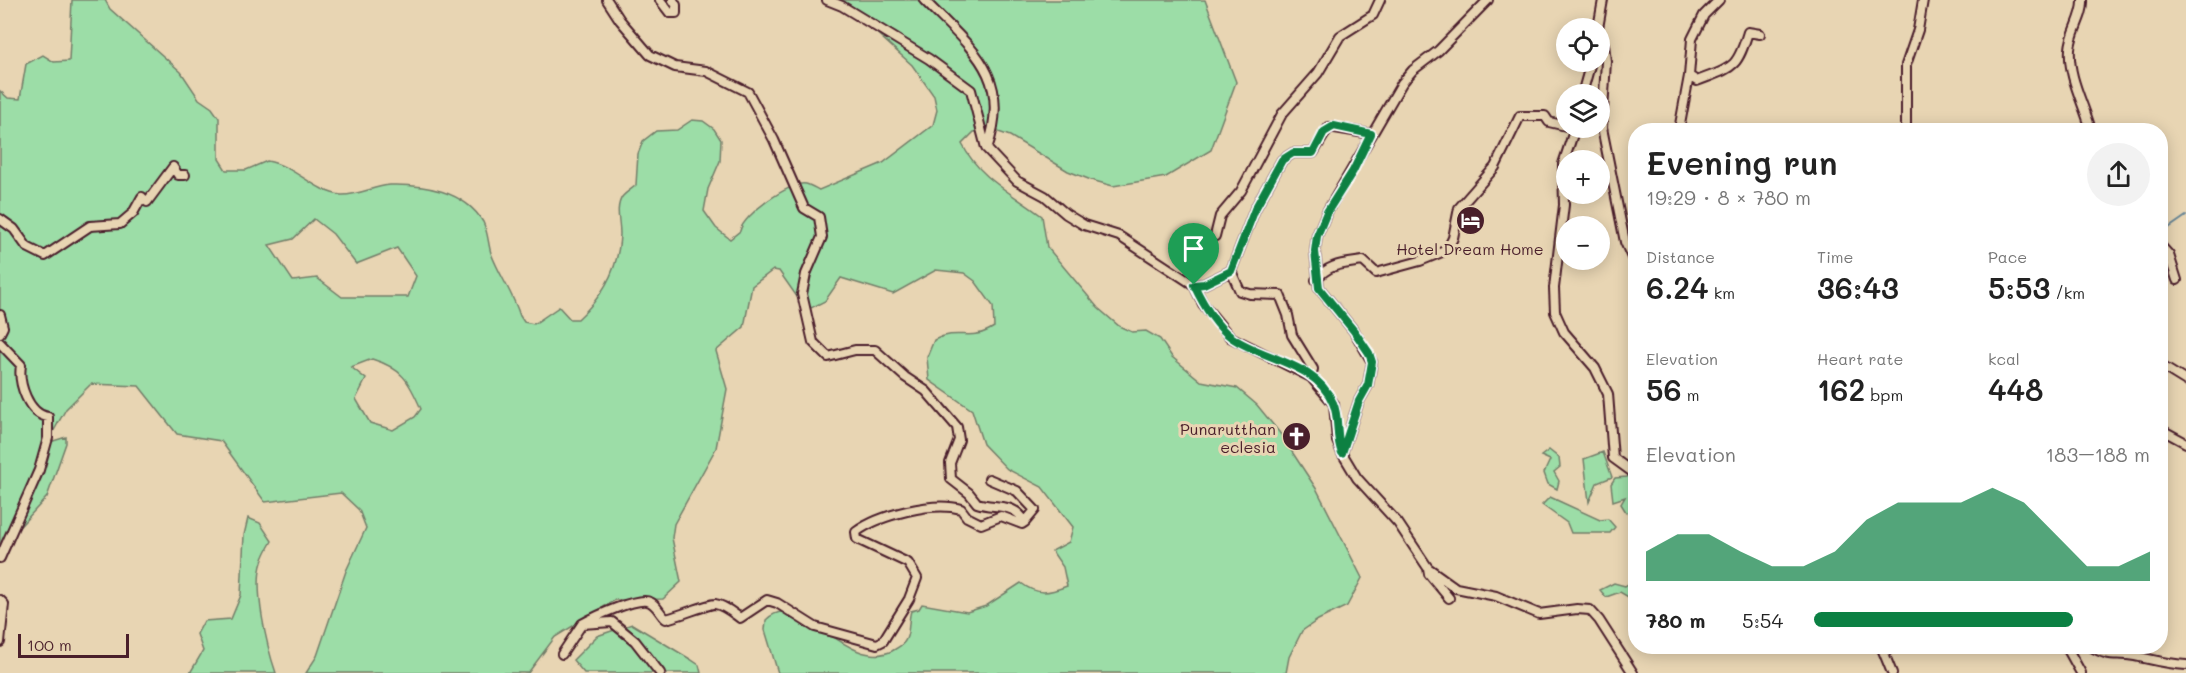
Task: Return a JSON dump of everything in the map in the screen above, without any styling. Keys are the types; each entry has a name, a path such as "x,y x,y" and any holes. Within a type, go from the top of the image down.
{"street":[{"path":"607,0 620,20 650,55 675,67 706,71 748,92 774,140 804,208 819,217 822,237 806,274 802,294 813,342 828,357 855,350 875,351 904,377 926,391 944,409 957,427 959,440 950,463 951,479 969,493 976,503 1007,507 1016,511 1025,522"},
{"path":"660,0 670,13 676,14 676,5 673,0"},
{"path":"827,0 842,6 920,53 971,90 987,149 1017,181 1045,196 1066,214 1084,225 1119,236 1194,285 1203,304 1230,337 1311,377 1334,404 1337,441 1357,478 1398,524 1428,568 1456,588 1496,596 1539,614 1577,609 1590,610 1633,673"},
{"path":"924,0 980,58 997,101 995,126 987,149"},
{"path":"1215,236 1220,216 1241,191 1282,114 1318,72 1340,36 1373,15 1380,0"},
{"path":"1342,453 1359,401 1368,385 1372,362 1364,345 1319,288 1316,280 1317,236 1327,212 1407,75 1438,51 1488,0"},
{"path":"1600,18 1603,0"},
{"path":"1680,123 1689,76 1692,39 1704,15 1719,0"},
{"path":"1906,123 1906,65 1918,30 1923,0"},
{"path":"2083,0 2083,10 2073,28 2069,51 2074,82 2089,123"},
{"path":"1689,76 1697,81 1726,69 1740,58 1748,32 1760,34"},
{"path":"1605,72 1602,128 1628,249"},
{"path":"1316,280 1331,265 1363,261 1376,273 1420,261 1447,250 1454,238 1460,208 1495,167 1520,116 1545,116 1549,122 1556,124"},
{"path":"1194,285 1204,284 1231,271 1255,209 1282,160 1293,153 1313,153 1329,127 1371,134"},
{"path":"1570,138 1563,164 1564,206 1554,288 1555,312 1564,332 1595,368 1608,394 1613,458 1628,469"},
{"path":"0,219 14,229 27,247 45,256 90,226 120,224 133,213 142,197 147,202 173,167 178,175 185,175"},
{"path":"2168,254 2177,280"},
{"path":"1231,271 1240,291 1250,294 1280,295 1288,315 1292,335 1313,369 1311,377"},
{"path":"0,315 3,327 0,333"},
{"path":"0,343 21,365 19,381 30,400 32,409 39,415 48,417 48,438 30,492 0,558"},
{"path":"2168,370 2186,381"},
{"path":"2168,433 2186,443"},
{"path":"562,654 582,624 594,616 642,599 652,602 666,619 691,613 712,603 721,605 740,618 767,600 777,603 815,627 877,644 883,641 909,599 917,578 908,563 857,539 856,532 871,522 937,506 961,509 967,517 981,524 1001,516 1022,524 1025,522 1035,510 1026,498 989,479"},
{"path":"1428,568 1429,574 1449,598"},
{"path":"0,600 4,603 4,620 0,642"},
{"path":"582,624 612,622 635,641 660,673"},
{"path":"1884,654 1892,673"},
{"path":"2070,654 2081,673"},
{"path":"2107,654 2111,656 2132,655 2161,664 2186,665"}],"green space":[{"path":"72,0 105,0 110,9 181,72 199,99 212,108 219,118 219,159 226,170 246,170 267,161 287,168 322,189 341,195 390,185 403,185 429,188 454,196 475,211 483,222 491,253 520,316 524,322 534,324 559,307 570,319 578,319 602,291 613,270 619,247 618,210 620,201 636,185 638,154 643,141 656,131 677,130 692,120 703,121 714,129 721,140 720,161 708,189 704,211 716,228 730,239 740,231 749,216 779,193 806,184 819,190 883,163 933,125 937,110 934,96 912,65 840,0 1205,0 1236,82 1211,150 1166,177 1113,186 1068,171 1010,136 993,130 974,132 962,144 969,156 987,176 1042,216 1047,247 1098,308 1119,326 1132,332 1146,331 1160,339 1172,357 1201,381 1237,388 1257,405 1279,432 1317,490 1362,578 1347,606 1318,620 1302,631 1289,657 1286,673 778,673 765,630 766,620 779,612 793,613 808,620 857,651 874,655 892,651 905,641 911,611 919,609 922,604 967,612 986,606 1021,583 1038,592 1067,586 1063,567 1052,551 1069,542 1073,527 1042,487 1007,469 983,444 972,410 929,380 927,357 934,340 943,336 978,334 994,327 993,306 975,281 964,273 936,270 893,294 841,278 825,301 811,308 802,304 779,271 773,270 752,286 744,327 716,351 727,389 716,448 674,524 672,538 681,582 663,599 615,600 555,637 528,673 306,673 317,656 346,571 366,528 359,510 341,493 265,502 221,441 177,434 139,386 91,384 66,409 47,443 66,437 66,443 47,497 0,548 0,91 8,98 20,99 26,64 43,55 54,62 69,61","holes":["314,219 333,234 356,264 397,248 416,276 408,297 342,297 317,278 293,281 269,245 293,239","372,359 398,371 408,383 421,409 415,417 393,430 370,423 356,399 366,379 351,367"]},
{"path":"1549,450 1559,458 1560,467 1554,472 1559,481 1557,489 1548,484 1544,473 1550,460 1541,456"},
{"path":"1603,452 1612,477 1597,483 1589,502 1584,459"},
{"path":"1627,477 1628,512 1621,504 1625,497 1613,501 1611,484 1615,478"},
{"path":"1550,497 1600,520 1608,519 1615,527 1610,533 1571,533 1567,523 1542,505"},
{"path":"248,518 260,523 272,541 262,562 259,587 265,633 276,673 190,673 203,651 197,634 204,621 231,619 241,595 244,535"},
{"path":"1614,583 1625,586 1628,584 1628,597 1620,592 1606,597 1600,590"},
{"path":"632,624 699,665 701,673 584,673 573,660 597,636"}],"waterway":[{"path":"2168,228 2186,216"}],"place":[{"name":"Hotel Dream Home","path":"1470,220"},
{"name":"Punarutthan eclesia","path":"1297,437"}],"route":[{"path":"1334,126 1371,134 1353,171 1327,212 1317,236 1315,251 1316,280 1319,288 1354,331 1369,353 1372,362 1368,385 1359,401 1342,453 1337,441 1334,404 1328,396 1311,377 1289,364 1230,337 1203,304 1194,285 1204,284 1231,271 1255,209 1261,202 1282,160 1293,153 1313,153 1329,127 1334,126"}]}
